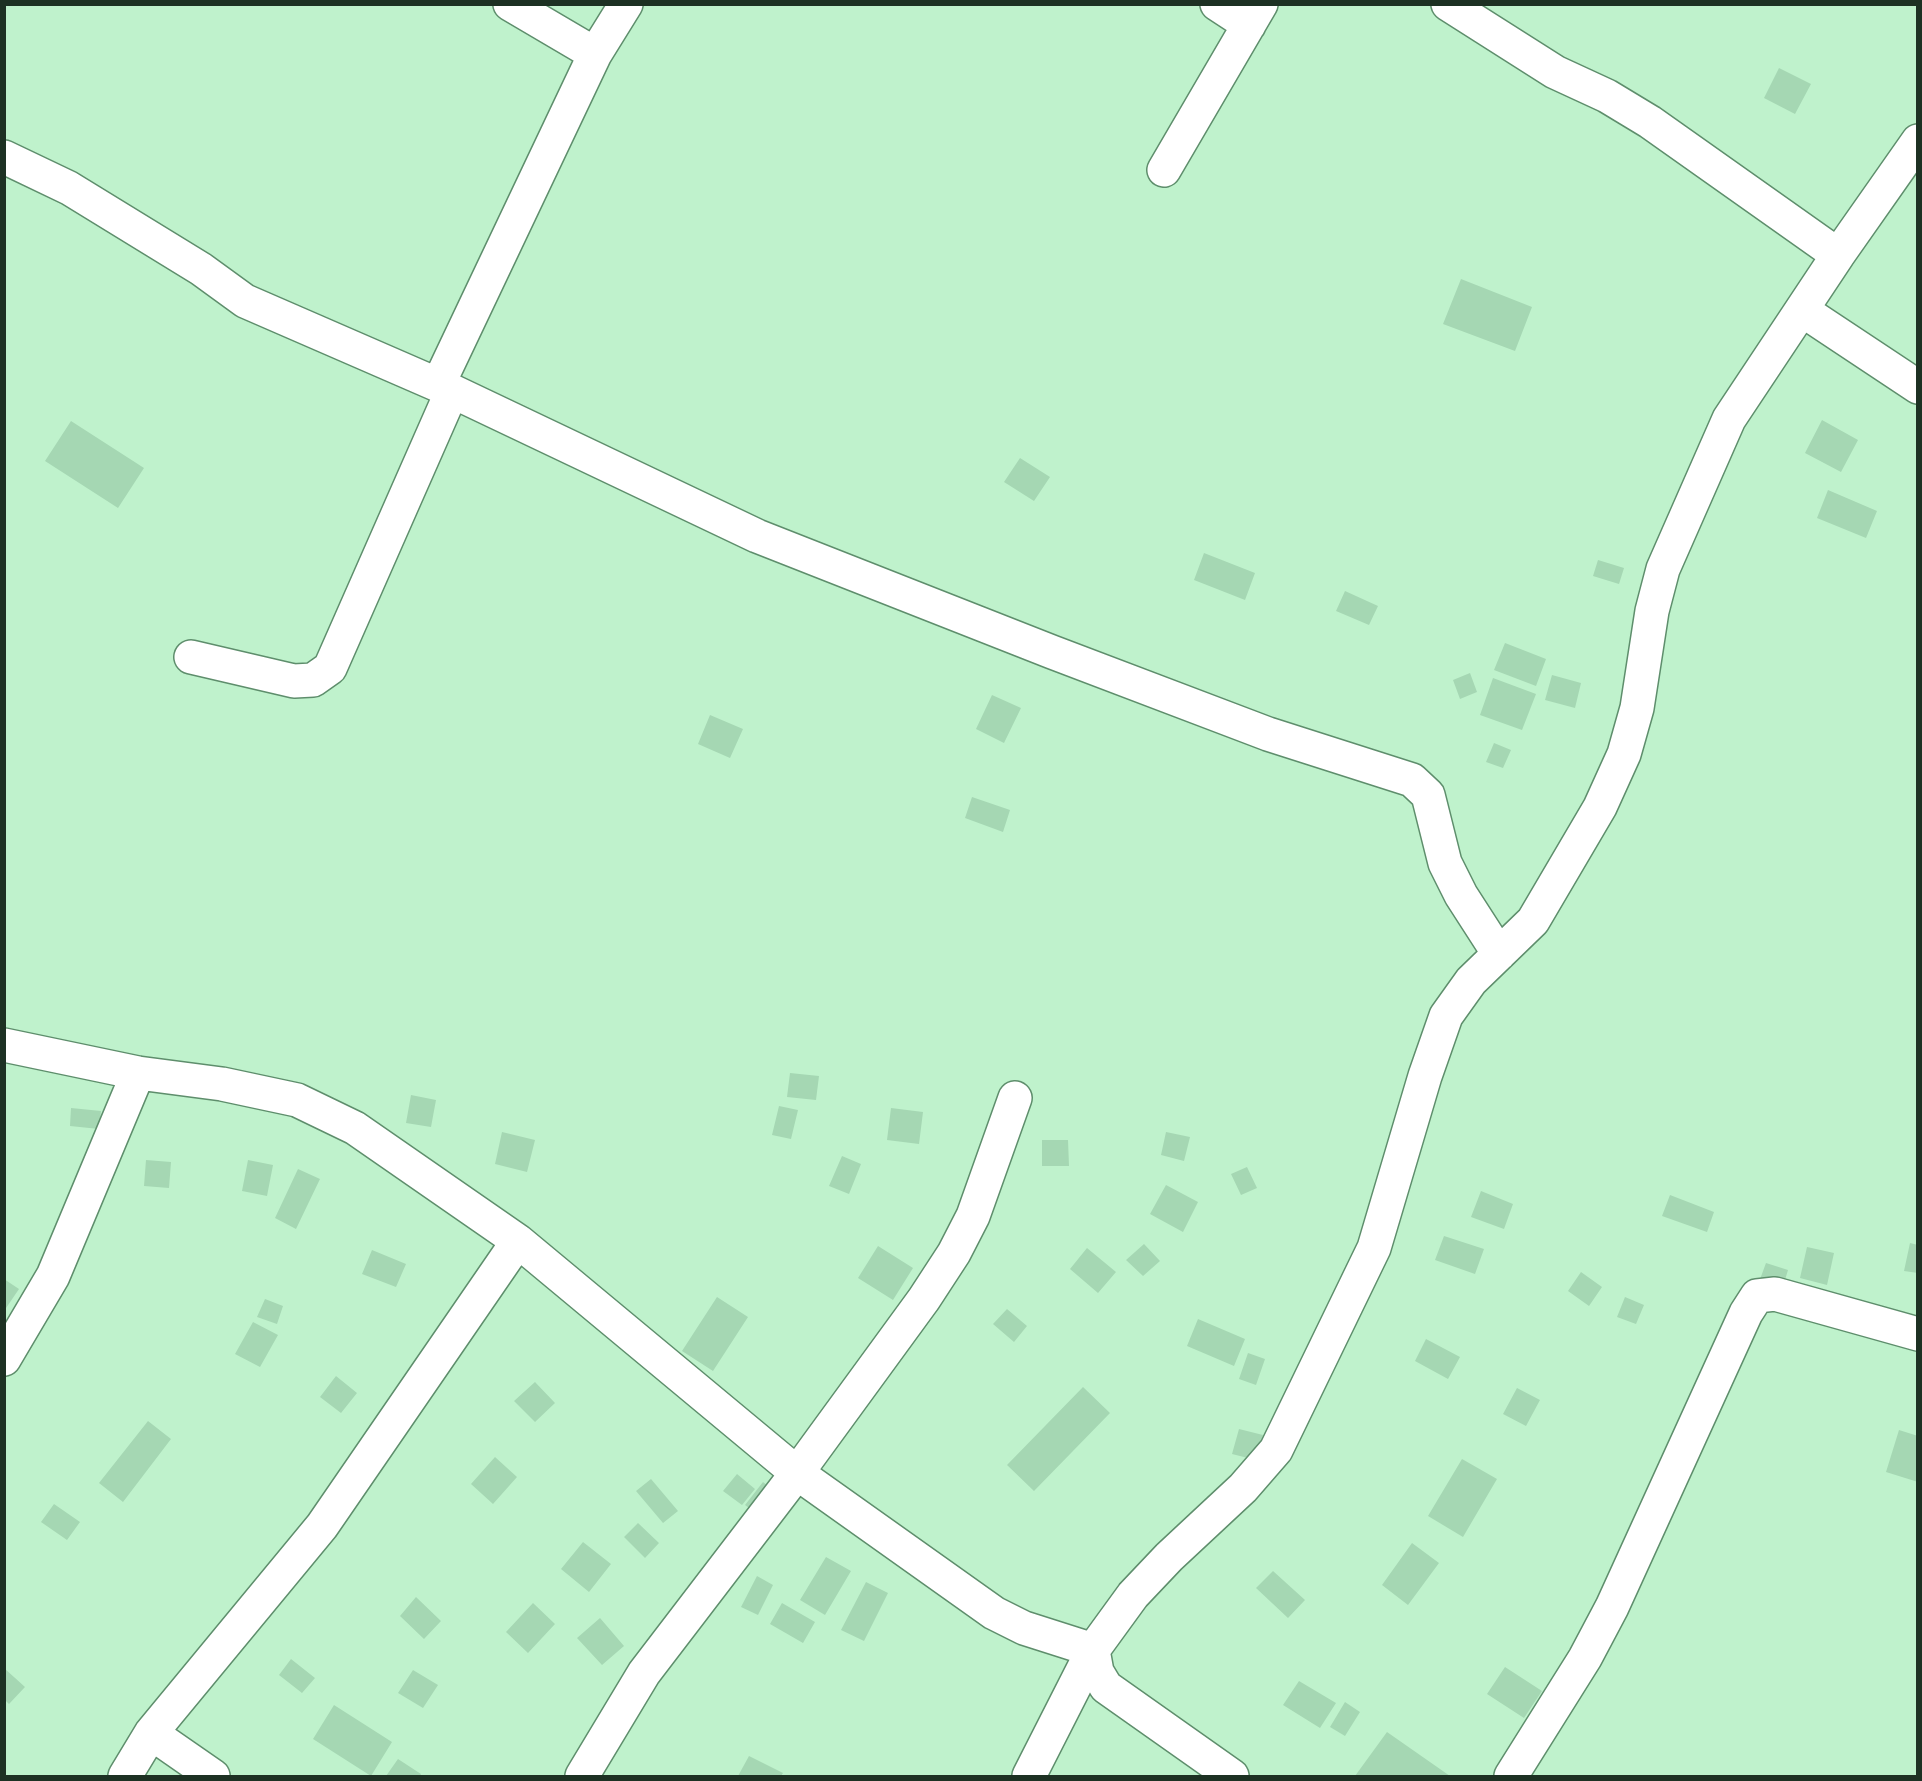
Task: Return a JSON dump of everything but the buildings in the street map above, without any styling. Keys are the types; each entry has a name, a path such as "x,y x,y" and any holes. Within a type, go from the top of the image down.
{"street":[{"path":"510,4 596,54"},
{"path":"191,657 294,681 313,680 330,668 445,388 596,54 626,4"},
{"path":"1164,170 1255,15 1217,4"},
{"path":"1448,4 1555,72 1607,96 1650,122 1838,255"},
{"path":"1029,1776 1094,1650 1133,1595 1169,1557 1243,1488 1276,1450 1374,1248 1425,1076 1446,1016 1471,981 1533,921 1600,807 1624,753 1637,708 1652,611 1663,569 1729,419 1917,141"},
{"path":"4,157 69,188 201,269 245,301 445,388 757,536 1268,734 1412,780 1428,795 1445,863 1461,895 1499,954"},
{"path":"1802,310 1917,387"},
{"path":"4,1045 138,1073 222,1084 297,1100 355,1128 518,1241 797,1473 994,1613 1024,1628 1094,1650"},
{"path":"4,1359 53,1276 138,1073"},
{"path":"582,1776 644,1672 797,1473 924,1299 954,1253 973,1216 1015,1098"},
{"path":"124,1776 151,1733 322,1526 518,1241"},
{"path":"1511,1776 1585,1658 1612,1607 1746,1313 1757,1296 1775,1294 1917,1334"},
{"path":"1094,1650 1097,1672 1106,1687 1232,1776"},
{"path":"151,1733 213,1776"}]}
